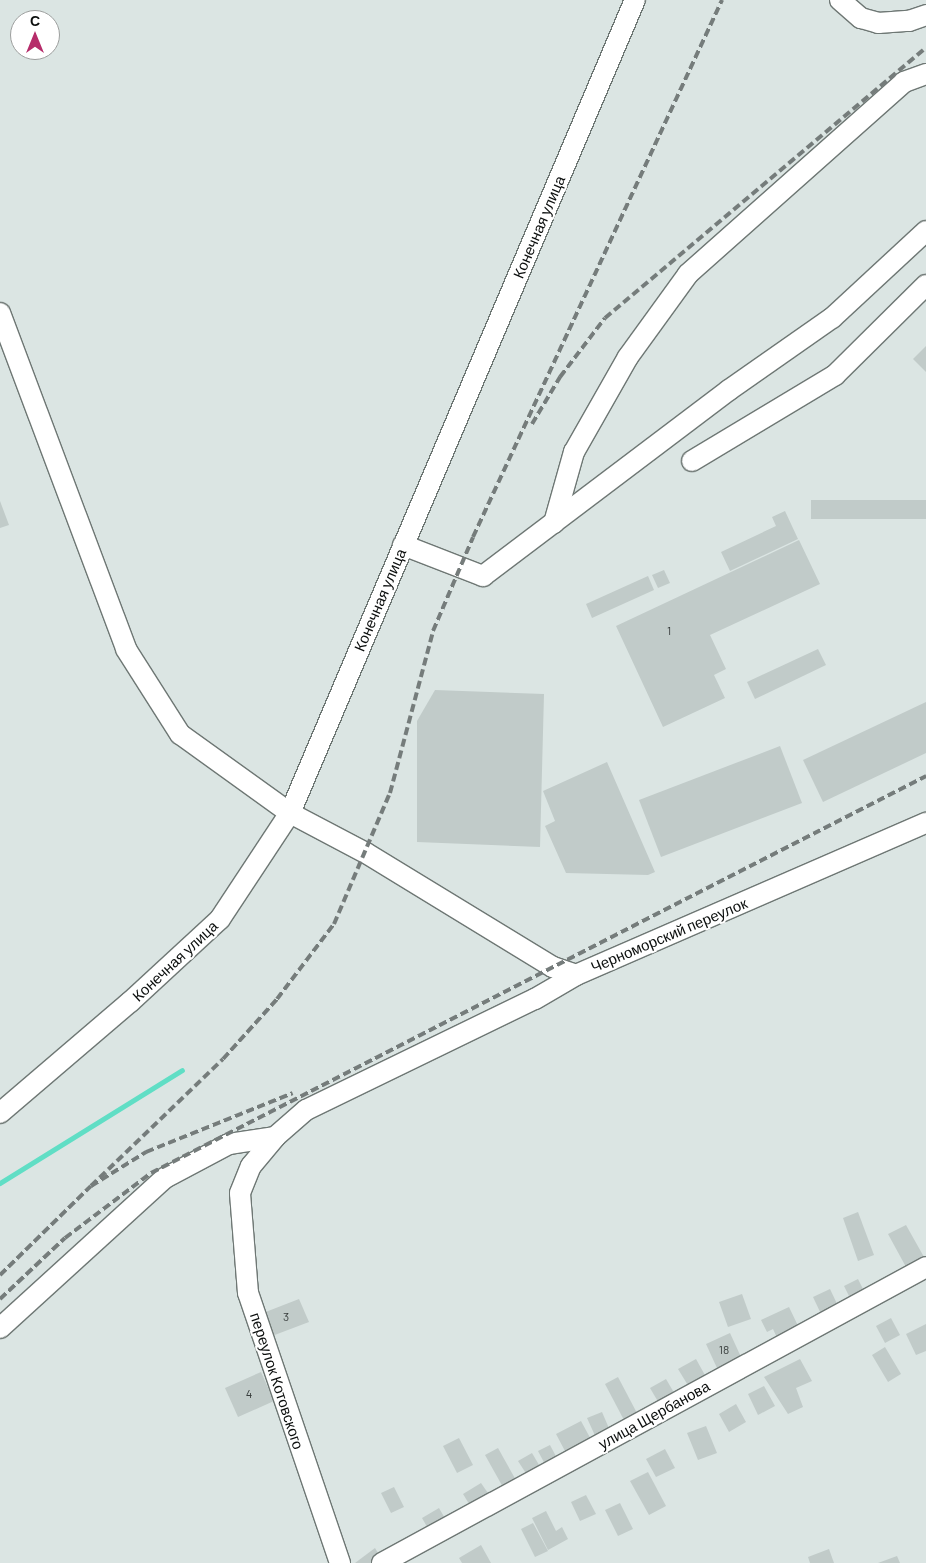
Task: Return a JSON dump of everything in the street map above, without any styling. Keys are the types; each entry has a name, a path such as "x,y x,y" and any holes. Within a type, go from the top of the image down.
{"street":[{"name":"Конечная улица","path":"0,1113 130,1002 220,920 290,813 635,0"},
{"path":"840,0 862,18 878,23 909,21 926,15"},
{"path":"554,523 574,452 628,357 688,274 904,82 926,74"},
{"path":"403,545 483,576 729,390 832,318 926,231"},
{"path":"692,461 834,376 926,284"},
{"name":"Черноморский переулок","path":"0,313 126,649 180,734 290,813 366,853 553,967 576,975 926,823"},
{"path":"0,1328 122,1221 165,1178 229,1144 275,1137 306,1110 536,999 576,975"},
{"name":"переулок Котовского","path":"275,1137 251,1166 240,1193 248,1293 340,1563"},
{"name":"улица Щербанова","path":"382,1563 926,1267"}],"building":[{"path":"926,346 926,372 913,359"},
{"path":"811,500 926,500 926,519 811,519"},
{"path":"0,501 9,525 0,528"},
{"path":"785,511 798,539 730,571 721,552 776,526 772,517"},
{"path":"799,540 820,584 710,635 726,669 714,675 725,698 663,727 616,626"},
{"path":"664,570 670,583 658,588 652,575"},
{"path":"648,576 654,590 592,618 586,604"},
{"path":"818,649 826,665 755,699 747,682"},
{"path":"435,690 544,694 540,847 417,842 417,721"},
{"path":"926,702 926,753 823,802 803,760"},
{"path":"780,746 802,803 661,857 639,800"},
{"path":"607,762 655,872 648,875 566,873 545,826 555,821 543,791"},
{"path":"858,1212 874,1255 858,1261 843,1218"},
{"path":"906,1225 924,1257 906,1267 888,1234"},
{"path":"858,1279 866,1295 852,1302 844,1286"},
{"path":"830,1289 839,1308 822,1316 813,1297"},
{"path":"742,1294 751,1319 728,1327 719,1302"},
{"path":"299,1299 309,1322 272,1336 263,1313"},
{"path":"789,1307 800,1330 778,1340 773,1329 767,1332 761,1320"},
{"path":"891,1318 900,1335 885,1343 876,1326"},
{"path":"926,1324 926,1351 916,1355 906,1334"},
{"path":"730,1333 741,1357 717,1368 706,1344"},
{"path":"885,1347 901,1374 888,1382 872,1355"},
{"path":"696,1359 706,1377 689,1387 678,1369"},
{"path":"800,1359 812,1381 796,1388 803,1407 788,1414 764,1377"},
{"path":"261,1372 274,1401 238,1417 225,1388"},
{"path":"618,1377 638,1415 625,1422 605,1384"},
{"path":"666,1379 676,1396 660,1405 650,1388"},
{"path":"764,1386 775,1406 758,1415 748,1394"},
{"path":"736,1404 746,1422 729,1432 719,1414"},
{"path":"602,1412 611,1433 597,1440 587,1418"},
{"path":"581,1421 594,1445 578,1453 574,1446 565,1451 556,1434"},
{"path":"706,1426 717,1453 698,1460 687,1433"},
{"path":"459,1438 473,1465 457,1473 443,1446"},
{"path":"550,1445 559,1462 547,1468 538,1451"},
{"path":"498,1448 517,1482 504,1489 485,1455"},
{"path":"665,1449 675,1468 656,1477 646,1459"},
{"path":"532,1453 542,1470 529,1478 518,1461"},
{"path":"648,1472 666,1506 649,1515 630,1481"},
{"path":"481,1483 490,1496 471,1507 463,1494"},
{"path":"394,1487 404,1507 391,1513 381,1493"},
{"path":"586,1495 596,1514 580,1521 571,1502"},
{"path":"620,1503 633,1529 618,1536 605,1510"},
{"path":"439,1508 447,1522 430,1532 422,1518"},
{"path":"546,1511 556,1531 562,1527 568,1539 548,1550 532,1518"},
{"path":"533,1523 548,1551 535,1557 521,1529"},
{"path":"481,1545 491,1563 462,1563 459,1558"},
{"path":"375,1548 381,1558 373,1563 355,1563"},
{"path":"829,1549 834,1563 810,1563 808,1557"},
{"path":"897,1556 900,1563 878,1563"}],"waterway":[{"path":"0,1183 182,1070"}],"railway":[{"path":"91,1186 223,1059 277,999 334,924 390,793 433,631 473,537 722,0"},
{"path":"532,424 560,377 605,318 926,48"},
{"path":"0,1299 65,1238 151,1173 926,776"},
{"path":"0,1275 91,1186 146,1152 293,1093"}]}
